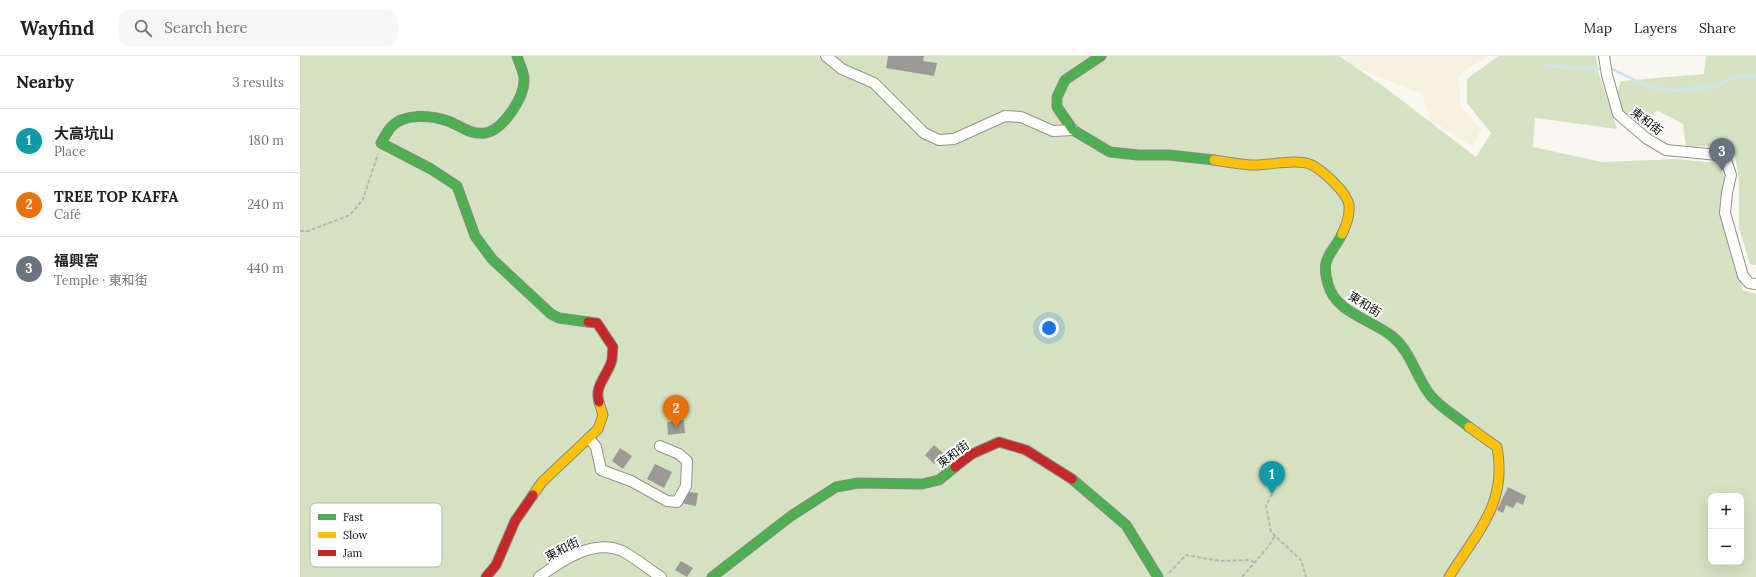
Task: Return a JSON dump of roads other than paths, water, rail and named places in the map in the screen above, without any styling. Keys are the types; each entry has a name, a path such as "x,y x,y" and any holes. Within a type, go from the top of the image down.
{"street":[{"path":"486,577 496,565 516,521 542,482 580,444 598,430 603,416 597,397 600,382 611,362 613,347 606,334 597,323 559,318 551,314 492,259 475,236 458,186 382,143 391,127 405,118 422,116 448,121 468,132 486,133 504,122 521,96 524,79 517,56"},
{"path":"826,56 842,69 874,83 924,133 939,140 954,139 1005,116 1021,117 1053,131 1073,130"},
{"name":"東和街","path":"1101,56 1079,68 1065,80 1057,97 1057,107 1073,130 1110,152 1138,155 1169,155 1250,165 1292,163 1311,165 1329,178 1345,195 1349,205 1347,223 1340,238 1326,256 1325,270 1328,286 1338,303 1393,337 1407,353 1431,396 1469,427 1498,447 1500,472 1487,520 1449,577"},
{"name":"東和街","path":"1604,56 1618,114 1646,138 1666,150 1718,155 1727,163 1731,175 1725,213 1743,276 1749,283 1756,284"},
{"path":"589,438 596,447 600,470 631,481 667,501 678,502 686,486 687,461 679,454 660,446"},
{"name":"東和街","path":"712,577 791,516 836,487 858,483 922,484 939,480 972,454 1000,442 1026,450 1066,473 1130,530 1158,577"},
{"name":"東和街","path":"539,577 586,550 613,548 622,552 661,577"}],"waterway":[{"path":"1548,66 1599,69"},
{"path":"1610,68 1649,87 1671,91 1714,87 1734,77 1756,76"}],"place":[{"name":"福興宮","path":"1722,171"},
{"name":"TREE TOP KAFFA","path":"676,428"},
{"name":"大高坑山","path":"1272,494"}]}
